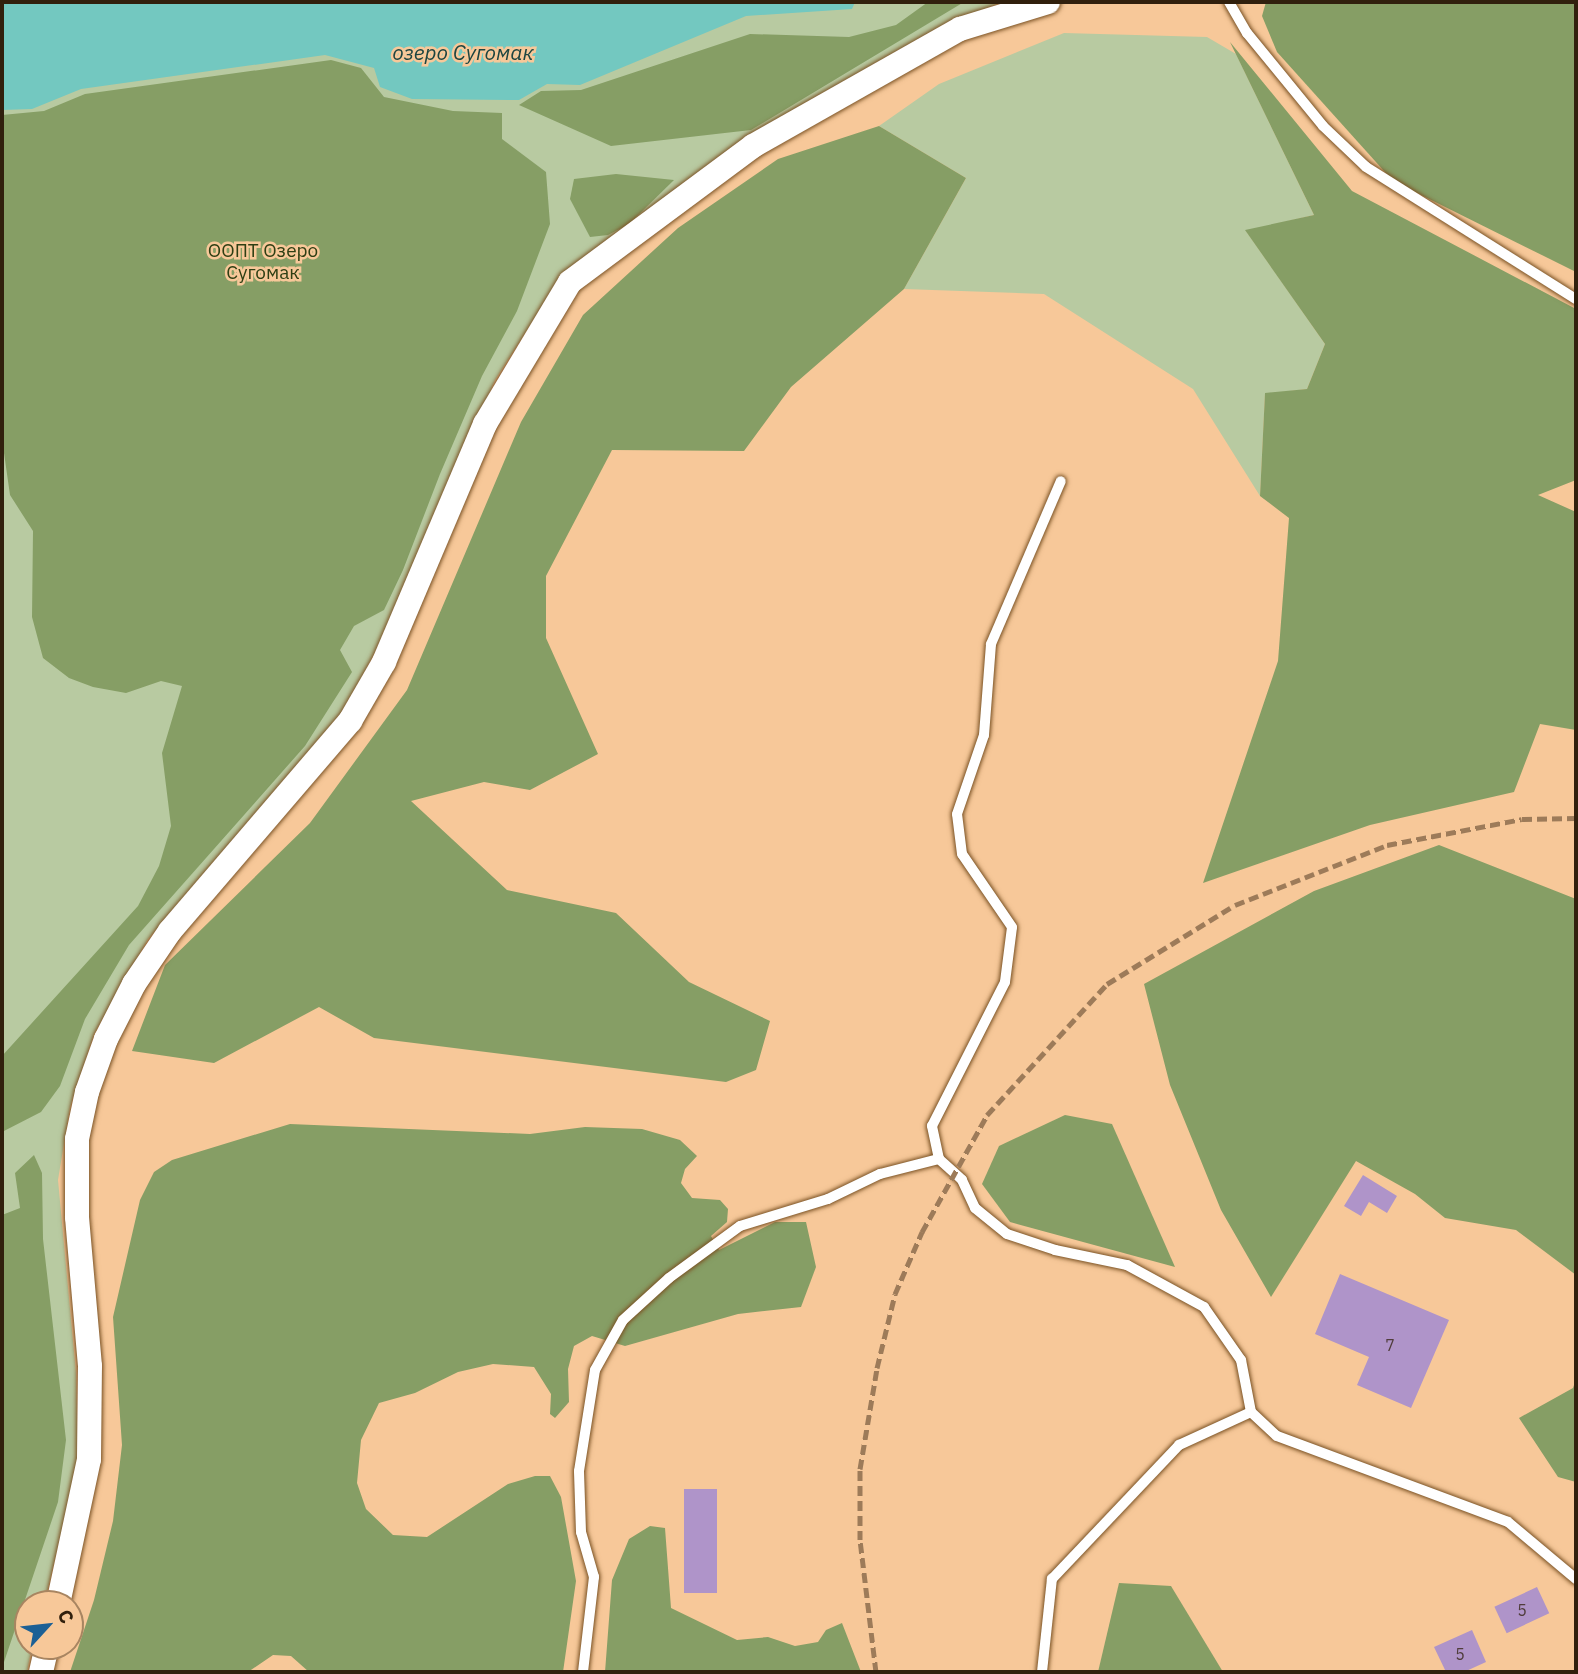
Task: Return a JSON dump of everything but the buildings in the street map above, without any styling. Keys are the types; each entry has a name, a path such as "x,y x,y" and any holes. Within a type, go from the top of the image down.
{"street":[{"path":"61,1590 89,1459 90,1366 77,1217 77,1139 87,1092 106,1040 134,984 170,931 350,721 384,662 485,424 570,282 674,201 789,125 960,29 1048,2"}],"lane":[{"path":"1229,2 1247,33 1314,116 1366,167 1576,299"},
{"path":"1061,481 991,644 984,735 957,814 962,854 1012,927 1005,982 932,1126 939,1159 962,1180 975,1208 1007,1234 1055,1250 1127,1265 1204,1307 1241,1360 1251,1412 1277,1436 1508,1522 1576,1579"},
{"path":"583,1672 594,1577 581,1532 579,1471 595,1370 623,1321 669,1278 740,1226 828,1199 880,1174 939,1159"},
{"path":"1042,1672 1052,1578 1179,1445 1251,1412"}],"green space":[{"name":"ООПТ Озеро Сугомак","path":"2,2 1002,2 952,22 561,277 495,380 380,642 336,727 148,939 94,1034 70,1107 58,1180 76,1373 78,1465 47,1590 14,1590 14,1660 29,1660 27,1672 2,1672"},
{"path":"928,2 964,2 751,130 611,146 519,105 541,91 581,90 750,34 849,37 896,25"},
{"path":"1266,2 1576,2 1576,272 1393,181 1277,52 1262,16"},
{"path":"1064,33 1207,37 1236,54 1314,215 1246,231 1325,344 1307,389 1265,394 1260,496 1193,389 1044,294 904,289 966,178 879,126 939,84"},
{"path":"1230,42 1352,191 1576,309 1576,480 1538,495 1576,512 1576,730 1540,724 1514,792 1370,825 1203,883 1278,661 1289,518 1260,496 1265,393 1307,389 1325,344 1245,230 1314,215"},
{"path":"331,60 361,68 384,97 453,111 502,113 502,139 546,172 550,224 517,311 482,376 384,610 354,626 340,650 352,672 305,746 129,945 85,1019 60,1086 41,1112 2,1132 2,1056 138,906 159,866 171,826 162,753 182,686 161,681 126,693 93,687 69,678 43,658 32,617 33,531 10,495 3,446 2,115 44,111 85,94"},
{"path":"879,126 966,178 904,289 791,387 744,451 612,450 546,576 546,638 598,754 530,790 484,782 411,801 507,890 616,913 689,982 770,1021 756,1070 726,1082 374,1038 319,1007 214,1063 132,1051 165,965 310,823 407,690 521,422 583,315 678,228 778,159"},
{"path":"616,174 674,180 629,224 608,235 590,237 570,199 574,179"},
{"path":"1439,845 1576,899 1576,1275 1516,1230 1445,1218 1415,1194 1356,1161 1271,1297 1221,1210 1170,1085 1144,984 1314,891"},
{"path":"1065,1115 1112,1124 1175,1267 1010,1222 982,1184 999,1146"},
{"path":"290,1124 530,1134 585,1127 642,1129 680,1140 697,1156 685,1169 681,1183 692,1198 720,1200 728,1209 727,1222 711,1236 719,1250 775,1222 806,1222 816,1267 801,1307 738,1314 625,1346 592,1336 574,1346 568,1369 569,1402 555,1418 550,1414 551,1394 534,1367 493,1364 458,1372 415,1393 379,1403 361,1440 357,1483 366,1509 393,1535 427,1537 508,1484 535,1476 550,1476 561,1497 576,1581 563,1672 309,1672 291,1656 273,1655 248,1672 70,1672 74,1660 84,1660 84,1630 113,1521 122,1445 113,1317 140,1200 154,1172 172,1160"},
{"path":"34,1155 42,1173 43,1239 66,1440 58,1502 28,1590 14,1590 14,1632 2,1668 2,1215 20,1208 15,1173"},
{"path":"1576,1379 1576,1482 1558,1477 1519,1418 1573,1388"},
{"path":"650,1526 665,1528 671,1608 737,1640 768,1637 795,1646 818,1642 826,1630 842,1623 861,1672 605,1672 612,1580 629,1539"},
{"path":"1119,1583 1171,1586 1223,1672 1098,1672"}],"water":[{"name":"озеро Сугомак","path":"2,2 855,2 852,9 746,16 580,85 547,84 519,100 412,99 380,87 374,68 325,55 81,89 32,109 2,110"}],"railway":[{"path":"876,1672 860,1540 860,1469 877,1368 895,1294 922,1232 987,1115 1107,984 1235,905 1387,845 1522,819 1576,818"}]}
